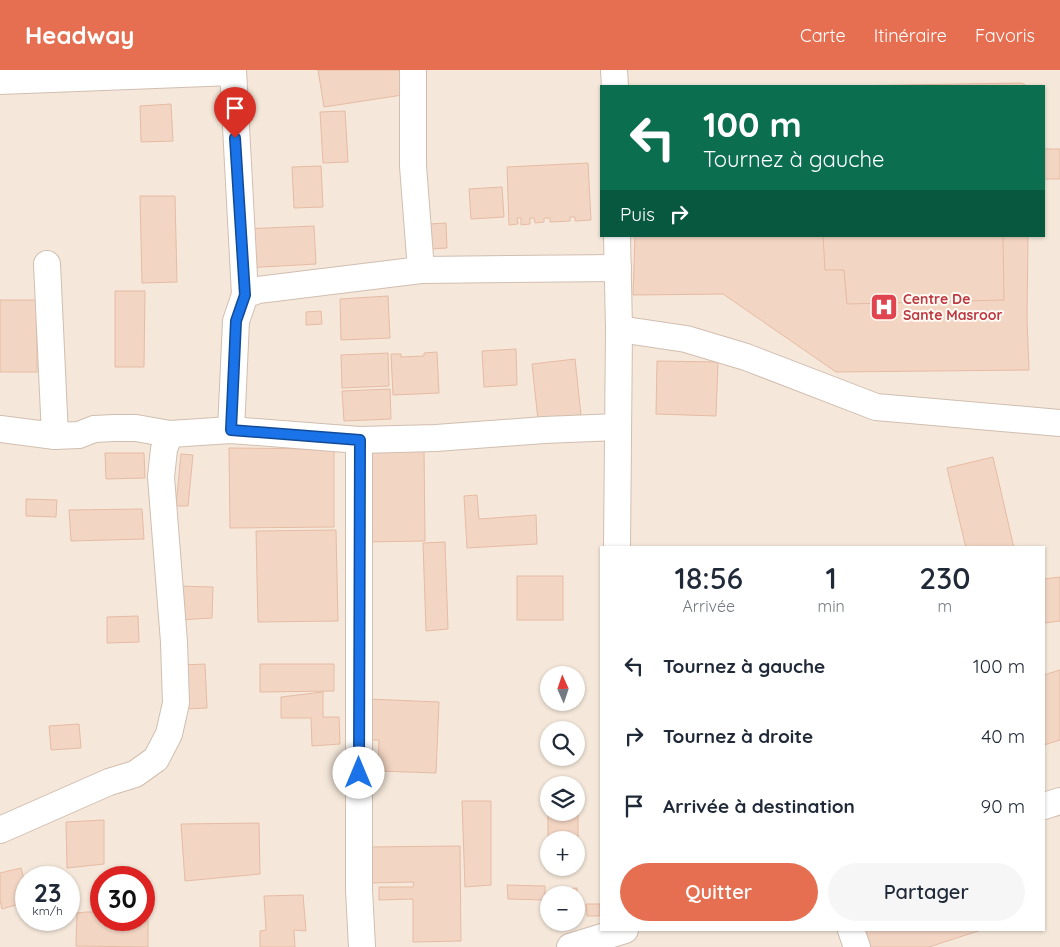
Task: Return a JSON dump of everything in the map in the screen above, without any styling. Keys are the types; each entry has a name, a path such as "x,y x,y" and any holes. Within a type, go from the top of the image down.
{"street":[{"path":"413,70 413,166 421,270"},
{"path":"614,70 615,85"},
{"path":"0,81 233,71 245,295 236,321 231,430"},
{"path":"617,237 617,546"},
{"path":"47,264 55,436"},
{"path":"245,295 258,290 421,270 618,268"},
{"path":"618,329 686,339 746,357 876,407 1060,423"},
{"path":"0,430 55,436 79,435 94,429 114,428 136,428 170,434 231,430 360,440 436,438 544,430 618,428"},
{"path":"0,830 109,782 135,774 156,759 169,734 176,703 176,694 174,642 161,477 164,449 170,434"},
{"path":"360,440 359,890 362,947"},
{"path":"1045,806 1060,801"},
{"path":"570,947 620,931"},
{"path":"852,931 857,947"}],"shaded area":[{"path":"0,70 1060,70 1060,947 0,947"}],"building":[{"path":"318,70 406,70 409,94 324,107"},
{"path":"1022,83 1025,85 904,85"},
{"path":"171,104 173,141 141,142 140,106"},
{"path":"345,111 348,162 323,163 320,112"},
{"path":"1045,149 1060,149 1060,179 1045,179"},
{"path":"588,163 591,220 575,221 575,217 570,217 570,221 550,222 550,218 544,218 544,222 535,223 534,218 530,218 530,224 521,225 521,218 517,218 518,224 509,225 507,167"},
{"path":"321,166 323,207 294,208 292,167"},
{"path":"502,187 504,217 471,219 469,189"},
{"path":"140,196 175,196 177,282 142,283"},
{"path":"446,223 447,248 430,249 429,224"},
{"path":"314,226 316,264 244,268 242,229"},
{"name":"Centre De Sante Masroor","path":"635,237 1028,237 1027,319 1029,370 836,372 723,294 633,295"},
{"path":"823,237 1003,237 1004,300 847,304 844,270 825,270"},
{"path":"115,291 145,291 144,367 115,367"},
{"path":"388,296 390,338 341,340 340,299"},
{"path":"0,300 37,300 37,372 0,372"},
{"path":"321,311 322,324 306,325 306,312"},
{"path":"516,349 517,385 484,387 482,351"},
{"path":"437,352 439,393 393,395 391,354 401,354 401,357 424,356 424,353"},
{"path":"388,353 389,386 342,388 341,355"},
{"path":"575,359 581,415 538,420 532,364"},
{"path":"657,361 718,362 716,416 656,414"},
{"path":"390,389 391,419 344,421 342,391"},
{"path":"229,448 334,449 334,527 230,528"},
{"path":"424,449 425,541 366,542 364,450"},
{"path":"105,453 144,453 145,478 106,479"},
{"path":"181,454 193,455 188,506 176,506"},
{"path":"993,457 1014,546 966,546 947,468"},
{"path":"477,495 479,519 536,515 537,544 467,548 464,496"},
{"path":"26,499 57,500 56,517 26,516"},
{"path":"142,509 144,539 71,541 69,510"},
{"path":"336,530 338,621 258,622 256,531"},
{"path":"445,542 448,629 426,631 423,543"},
{"path":"517,576 563,576 563,620 517,620"},
{"path":"1060,577 1060,621 1045,623 1045,579"},
{"path":"177,586 213,587 212,618 179,620"},
{"path":"138,616 139,642 107,643 107,617"},
{"path":"205,664 207,708 184,709 182,665"},
{"path":"260,664 334,664 334,691 260,692"},
{"path":"1060,670 1060,740 1045,745 1045,675"},
{"path":"323,692 323,717 339,717 340,744 312,746 311,718 281,718 281,697"},
{"path":"368,699 439,702 436,773 378,771 379,740 366,740"},
{"path":"79,724 81,748 51,750 49,726"},
{"path":"462,801 491,801 491,885 465,887"},
{"path":"104,820 104,864 67,866 66,822"},
{"path":"548,821 578,821 578,831 548,831"},
{"path":"259,823 260,874 185,881 181,824"},
{"path":"460,846 461,941 413,942 413,899 379,900 379,887 413,887 414,882 370,883 370,847"},
{"path":"15,869 15,905 2,909 0,900 0,873"},
{"path":"507,885 545,886 540,886 540,900 508,899"},
{"path":"303,895 306,931 294,930 295,947 260,947 260,931 266,930 264,896"},
{"path":"586,904 600,904 600,916 587,916"},
{"path":"90,912 90,931 148,931 148,947 76,946 76,931 80,931 80,913"},
{"path":"864,931 978,931 929,947 870,947"}],"place":[{"name":"Centre De Sante Masroor","path":"884,307"}],"route":[{"path":"235,138 245,295 236,321 231,430 360,440 359,773"}]}
